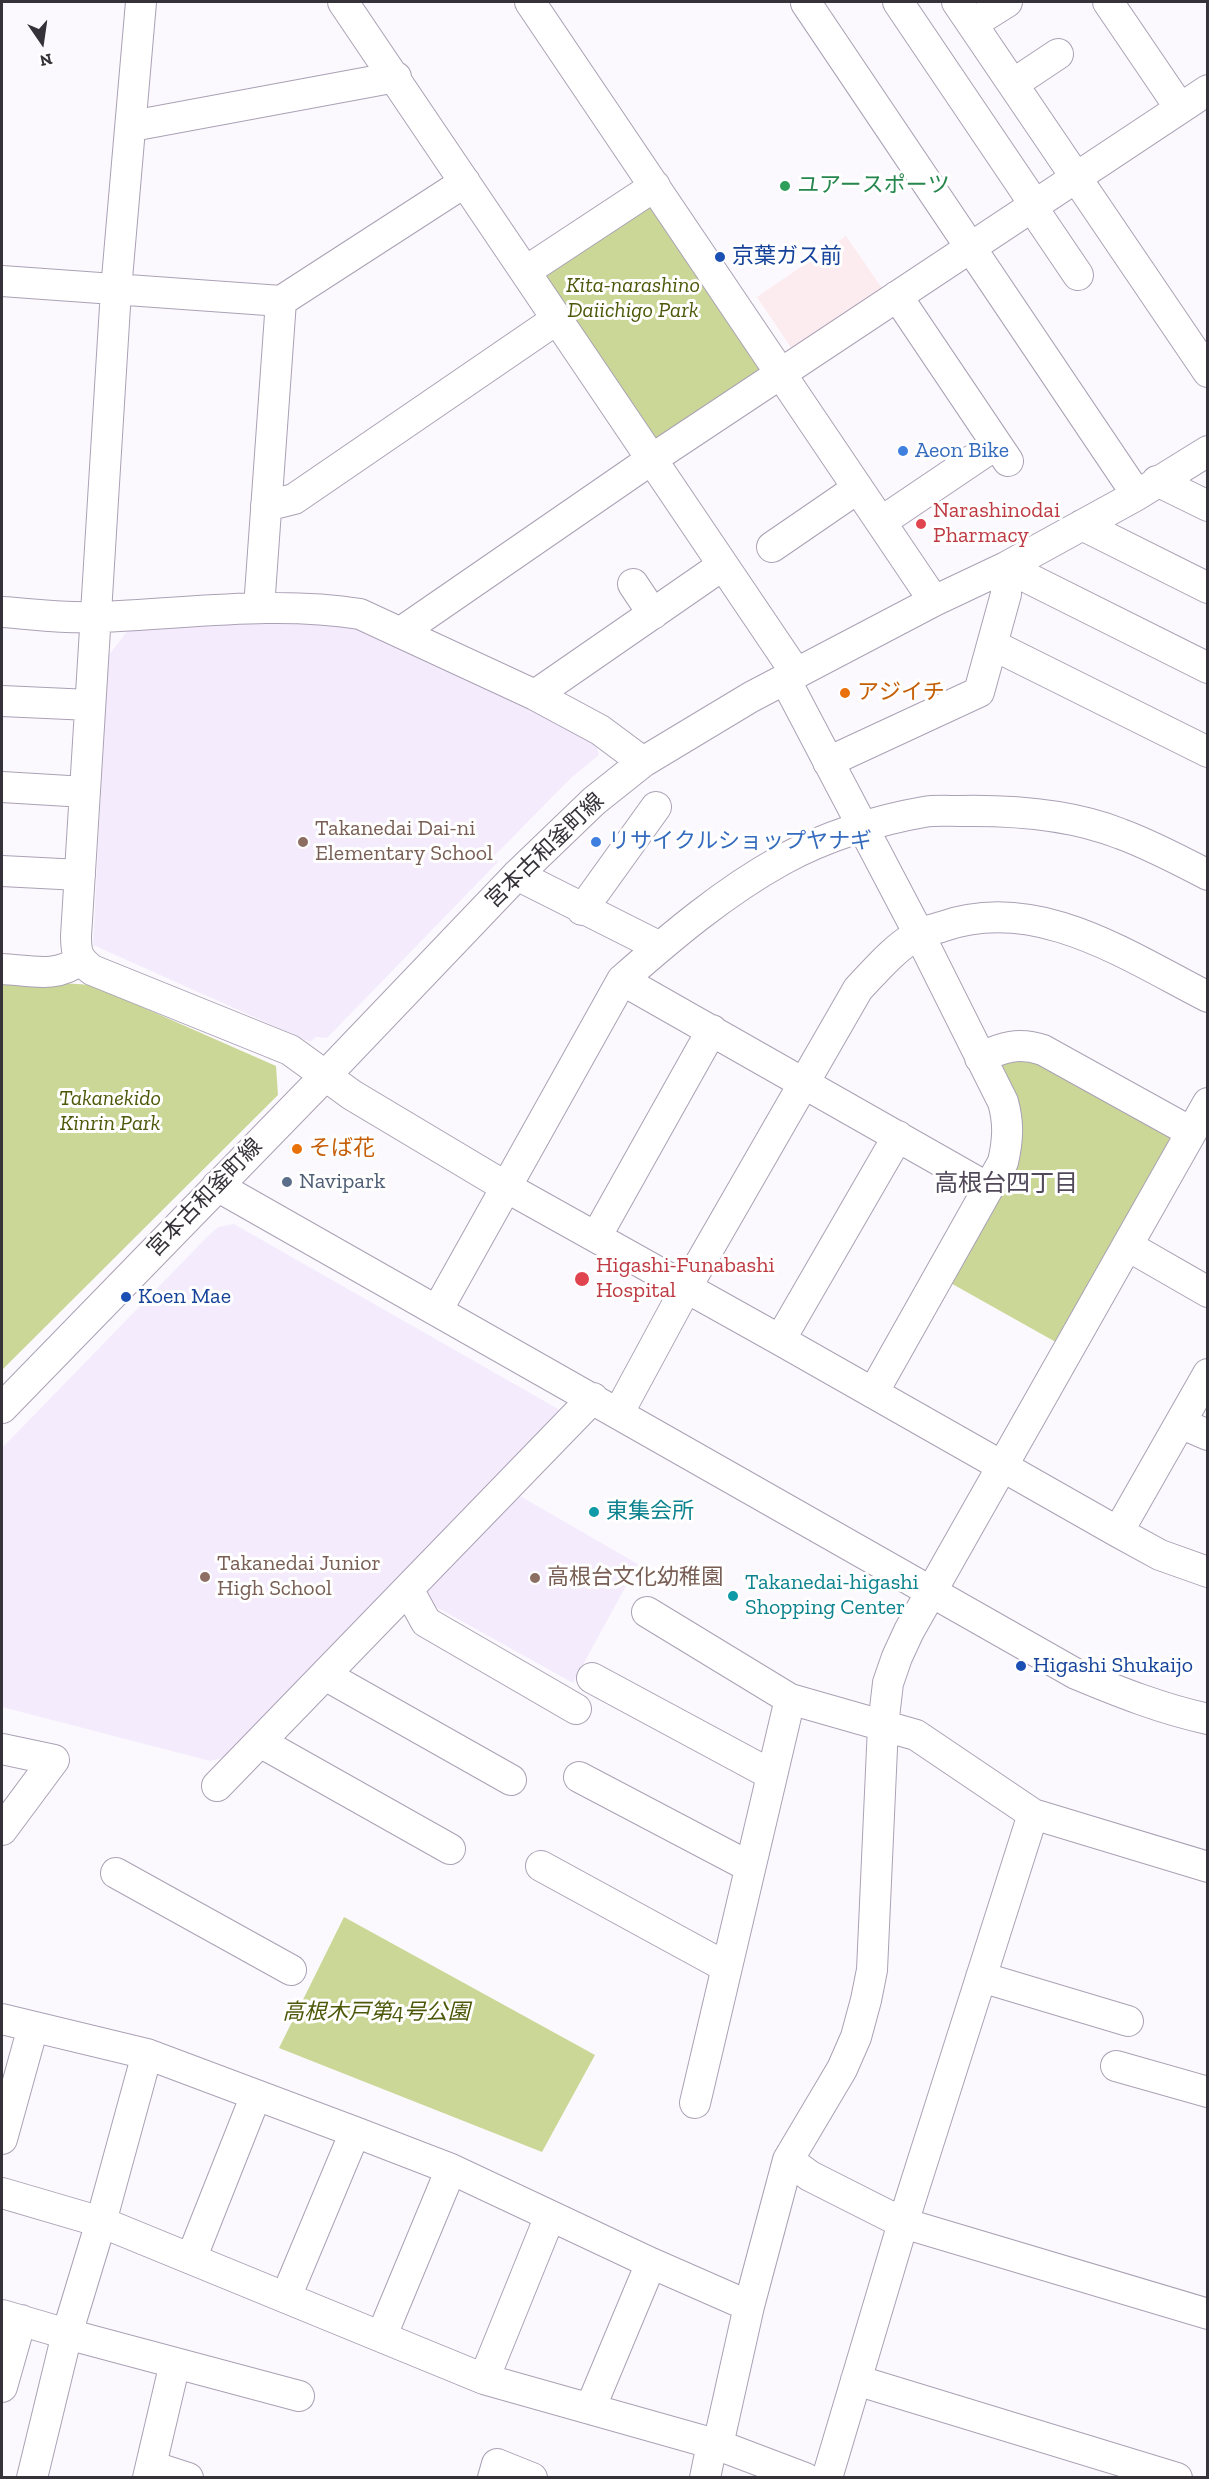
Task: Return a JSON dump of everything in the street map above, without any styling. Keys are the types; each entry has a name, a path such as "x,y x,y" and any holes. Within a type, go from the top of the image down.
{"street":[{"path":"141,2 116,290 95,618 76,936 76,953 80,960 92,970 290,1050 352,1095 506,1187 1118,1532 1160,1555 1208,1572"},
{"path":"343,2 723,565 791,676 828,762 919,934 1003,1102 1009,1133 1003,1162 873,1393"},
{"path":"530,2 934,601"},
{"path":"809,2 806,3 970,247 1147,488 1208,506"},
{"path":"898,2 1078,275"},
{"path":"1007,2 964,13 1208,372"},
{"path":"1108,2 1180,108"},
{"path":"1013,84 1058,54"},
{"path":"132,126 396,78"},
{"path":"401,632 781,372 1208,90"},
{"path":"2,281 281,301 465,182"},
{"path":"526,271 655,186"},
{"path":"881,522 1002,453 897,296"},
{"path":"259,608 281,301"},
{"path":"266,506 294,499 557,319"},
{"name":"宮本古和釜町線","path":"2,1408 517,875 594,801 643,762 751,697 934,601 1006,567 1208,451"},
{"path":"772,547 858,488"},
{"path":"1082,525 1208,588"},
{"path":"535,695 723,565"},
{"path":"828,762 979,692 1006,594 1006,567 1208,668"},
{"path":"633,584 653,614"},
{"path":"2,612 95,618 259,608 332,610 360,614 535,695 600,730 643,762"},
{"path":"993,645 1208,752"},
{"path":"2,701 90,705"},
{"path":"2,788 85,792"},
{"path":"582,910 656,807"},
{"path":"438,1309 622,980 723,898 776,864 862,826 926,812 991,810 1056,816 1120,833 1171,855 1208,875"},
{"path":"2,871 80,875"},
{"path":"517,875 582,910 660,947"},
{"path":"619,1412 686,1288 858,989 888,958 919,934 961,920 1006,916 1047,922 1093,938 1208,997"},
{"path":"2,969 57,972 71,968 80,960"},
{"path":"622,980 988,1188"},
{"path":"596,1237 712,1030"},
{"path":"980,1058 1011,1045 1031,1046 1043,1050 1191,1132"},
{"path":"705,2478 788,2160 842,2069 856,2037 866,2000 873,1951 883,1726 888,1683 897,1657 1208,1103"},
{"path":"780,1340 898,1136"},
{"path":"217,1185 1076,1674 1125,1695 1174,1712 1208,1719"},
{"path":"1128,1246 1208,1292"},
{"path":"1118,1532 1208,1374"},
{"path":"217,1786 592,1398"},
{"path":"1180,1423 1208,1435"},
{"path":"408,1589 426,1622 576,1709"},
{"path":"646,1612 790,1700 916,1735 1033,1814 1208,1867"},
{"path":"325,1675 511,1780"},
{"path":"592,1678 772,1775"},
{"path":"694,2103 790,1700"},
{"path":"260,1742 450,1849"},
{"path":"2,1749 54,1760 2,1830"},
{"path":"579,1777 750,1867"},
{"path":"827,2478 903,2223 1033,1814"},
{"path":"541,1866 726,1967"},
{"path":"116,1873 291,1970"},
{"path":"981,1977 1128,2021"},
{"path":"2,2019 147,2054 355,2132 451,2169 651,2263 749,2306"},
{"path":"2,2139 33,2026"},
{"path":"32,2478 67,2334 101,2222 147,2054"},
{"path":"1116,2066 1208,2092"},
{"path":"191,2259 256,2095"},
{"path":"286,2297 355,2132"},
{"path":"788,2160 810,2176 903,2223 1208,2314"},
{"path":"382,2335 451,2169"},
{"path":"2,2193 101,2222 382,2335 484,2379 715,2444 805,2478"},
{"path":"484,2379 550,2216"},
{"path":"590,2409 651,2263"},
{"path":"2,2387 11,2317 299,2396"},
{"path":"175,2363 149,2472 188,2478"},
{"path":"856,2380 1177,2478"},
{"path":"494,2478 497,2464 532,2478"}],"shaded area":[{"path":"846,236 886,294 796,355 757,297"},
{"name":"Takanedai Dai-ni Elementary School","path":"269,619 351,625 393,640 596,741 599,755 572,777 493,857 498,862 327,1038 316,1037 310,1042 93,945 108,656 132,625"},
{"name":"Takanedai Junior High School","path":"234,1224 567,1414 235,1755 210,1761 2,1707 2,1448 207,1237 218,1227"},
{"name":"高根台文化幼稚園","path":"520,1496 638,1564 573,1683 429,1603 426,1591"}],"green space":[{"name":"Kita-narashino Daiichigo Park","path":"649,206 760,370 652,441 543,281 543,270"},
{"name":"Takanekido Kinrin Park","path":"2,979 92,985 276,1066 278,1095 2,1370"},
{"path":"1015,1051 1175,1131 1061,1345 947,1281 995,1196 995,1065"},
{"name":"高根木戸第4号公園","path":"344,1917 595,2055 542,2152 279,2048"}],"place":[{"name":"ユアースポーツ","path":"785,186"},
{"name":"京葉ガス前","path":"720,257"},
{"name":"Aeon Bike","path":"903,451"},
{"name":"Narashinodai Pharmacy","path":"921,524"},
{"name":"アジイチ","path":"845,693"},
{"name":"Takanedai Dai-ni Elementary School","path":"303,842"},
{"name":"リサイクルショップヤナギ","path":"596,842"},
{"name":"そば花","path":"297,1149"},
{"name":"Navipark","path":"287,1182"},
{"name":"Higashi-Funabashi Hospital","path":"582,1279"},
{"name":"Koen Mae","path":"126,1297"},
{"name":"東集会所","path":"594,1512"},
{"name":"Takanedai Junior High School","path":"205,1577"},
{"name":"高根台文化幼稚園","path":"535,1578"},
{"name":"Takanedai-higashi Shopping Center","path":"733,1596"},
{"name":"Higashi Shukaijo","path":"1021,1666"}],"district":[{"name":"高根台四丁目","path":"1006,1184"}]}
